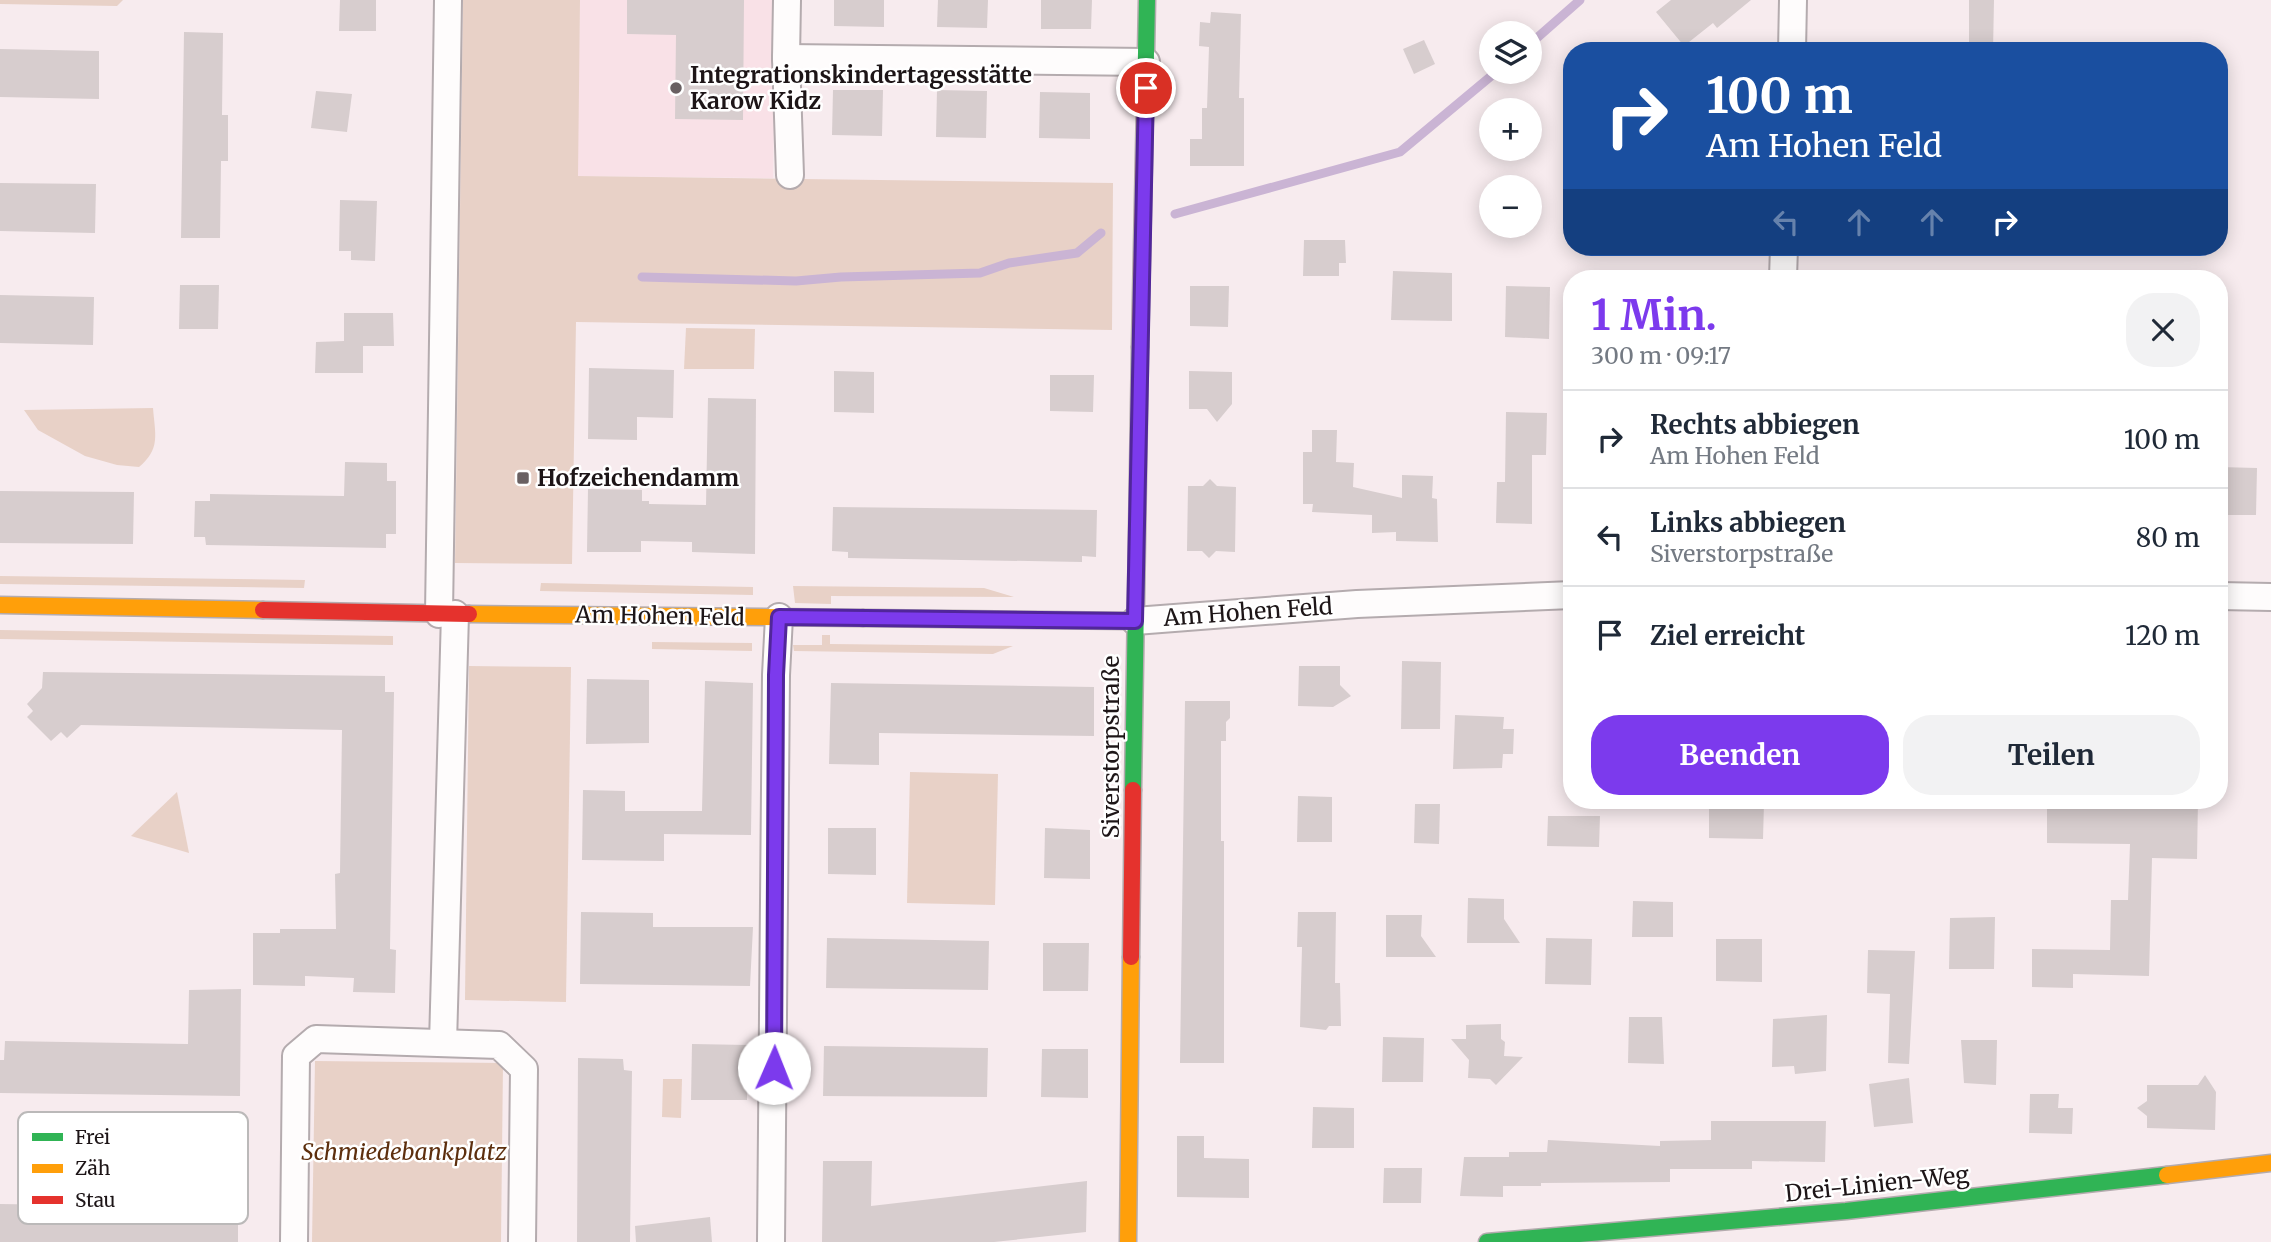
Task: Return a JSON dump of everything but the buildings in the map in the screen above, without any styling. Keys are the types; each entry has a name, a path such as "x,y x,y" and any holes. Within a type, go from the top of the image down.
{"street":[{"path":"443,1043 448,0"},
{"path":"787,0 790,175"},
{"name":"Siverstorpstraße","path":"1128,1242 1135,621 1147,0"},
{"path":"1792,42 1793,0"},
{"path":"786,58 1146,62"},
{"name":"Am Hohen Feld","path":"0,605 447,614 1135,621 1357,604 1563,595"},
{"path":"2228,596 2271,597"},
{"path":"771,1242 776,675 779,617"},
{"path":"294,1242 296,1056 316,1039 499,1045 524,1069 522,1242"},
{"name":"Drei-Linien-Weg","path":"1487,1242 1846,1211 2271,1163"}],"shaded area":[{"name":"Integrationskindertagesstätte Karow Kidz","path":"580,0 776,0 773,178 577,176"}],"green space":[{"path":"0,0 123,0 117,6 0,4"},
{"path":"463,0 580,0 578,176 1113,183 1112,330 576,322 572,564 455,563"},
{"path":"686,328 755,329 754,369 684,369"},
{"path":"153,408 154,447 139,467 117,465 85,456 38,430 24,410"},
{"path":"0,576 305,580 304,588 0,584"},
{"path":"541,583 753,587 753,595 540,591"},
{"path":"793,586 984,588 1014,597 831,596 831,604 795,603"},
{"path":"0,630 393,636 393,645 0,639"},
{"path":"822,635 830,635 830,644 1013,646 993,654 794,651 793,645 822,645"},
{"path":"652,642 752,643 752,651 652,649"},
{"path":"469,666 571,667 566,1002 465,1000"},
{"path":"910,772 998,774 995,905 907,903"},
{"path":"177,792 189,853 131,836"},
{"name":"Schmiedebankplatz","path":"315,1061 503,1063 501,1242 312,1242"},
{"path":"663,1079 682,1079 681,1118 662,1117"}],"waterway":[{"path":"1542,33 1580,0"},
{"path":"1175,214 1400,152 1482,84"},
{"path":"642,277 796,281 980,273 1009,263 1077,253 1101,233"}],"traffic: fast":[{"path":"1145,105 1147,0"},
{"path":"1133,790 1140,347"},
{"path":"1487,1242 1846,1211 2167,1175"}],"traffic: slow":[{"path":"1140,347 1145,105"},
{"path":"0,605 263,610"},
{"path":"469,614 863,618"},
{"path":"1128,1242 1131,957"},
{"path":"2167,1175 2271,1163"}],"traffic: jam":[{"path":"263,610 469,614"},
{"path":"863,618 1135,621"},
{"path":"1131,957 1133,790"}],"place":[{"name":"Integrationskindertagesstätte Karow Kidz","path":"676,88"},
{"name":"Hofzeichendamm","path":"523,478"}],"route":[{"path":"774,1068 776,675 779,617 1135,621 1146,88"}]}
